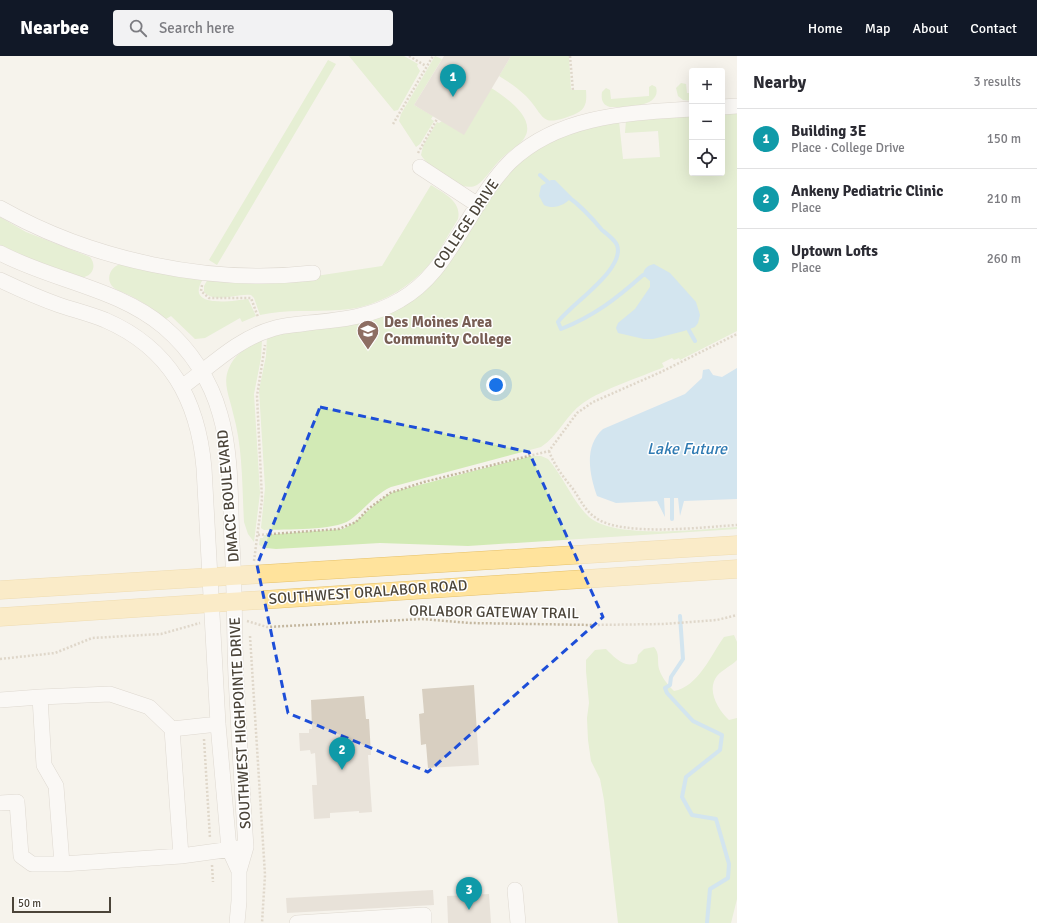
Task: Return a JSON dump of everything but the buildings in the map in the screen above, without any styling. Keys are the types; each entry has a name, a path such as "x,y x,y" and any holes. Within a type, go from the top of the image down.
{"main road":[{"name":"SOUTHWEST ORALABOR ROAD","path":"0,590 737,545"},
{"name":"SOUTHWEST ORALABOR ROAD","path":"0,617 211,602 737,569"}],"street":[{"path":"725,106 737,106"},
{"name":"COLLEGE DRIVE","path":"182,387 202,373 238,343 251,336 273,328 361,316 400,300 421,285 436,270 495,180 510,162 528,147 558,131 579,123 614,115 689,108"},
{"path":"420,167 478,205"},
{"path":"0,208 41,230 62,239 99,252 132,260 208,273 251,277 313,273"},
{"name":"DMACC BOULEVARD","path":"0,253 50,275 131,305 164,327 190,354 202,373 217,405 224,434 234,575"},
{"name":"DMACC BOULEVARD","path":"0,280 58,305 104,320 138,337 163,361 182,387 194,411 202,449 209,577"},
{"name":"SOUTHWEST HIGHPOINTE DRIVE","path":"234,575 235,601 247,621 236,677 246,847 239,871 237,923"},
{"name":"SOUTHWEST HIGHPOINTE DRIVE","path":"209,577 212,622 210,725 229,849 239,871"},
{"path":"0,700 110,694 149,707 172,729 181,856"},
{"path":"40,697 44,765 56,786 62,864"},
{"path":"172,729 210,725"},
{"path":"0,803 17,802 21,856 32,864 62,864 181,856 246,847"},
{"path":"515,890 518,923"},
{"path":"297,923 424,915 424,923"}],"path":[{"path":"409,56 426,66"},
{"path":"393,124 433,56"},
{"path":"570,56 573,91"},
{"path":"419,151 437,119"},
{"path":"205,279 201,292 206,297 215,299 251,298 258,317"},
{"path":"258,535 339,529 356,522 368,509 390,492 549,451 577,413 592,402 661,372 737,334"},
{"path":"255,544 258,535 262,499 257,396 264,359 265,343"},
{"path":"549,451 559,470 586,509 596,518 607,524 667,530 737,525"},
{"name":"ORLABOR GATEWAY TRAIL","path":"247,621 267,627 422,619 470,623 592,625 664,624 717,620 737,615"},
{"path":"247,621 265,876 262,923"},
{"path":"0,659 55,653 81,641 92,638 161,634 197,624 212,622"},
{"path":"197,624 198,631"},
{"path":"210,725 211,853 213,882"}],"highlighted area":[{"path":"320,407 529,452 603,617 428,772 288,713 257,565"}],"green space":[{"path":"349,56 404,56 418,64 417,66 420,71 398,110 394,111"},
{"path":"435,56 442,59 414,105 433,116 431,119 434,121 420,144 416,147 399,121 401,114"},
{"path":"511,56 569,56 571,90 586,90 585,106 581,111 562,119 548,120 544,118 523,93 499,76"},
{"path":"328,60 336,64 217,265 209,260"},
{"path":"681,83 686,84 687,93 689,93 689,101 683,100 678,96 676,88"},
{"path":"652,85 656,87 656,94 648,103 624,107 610,107 605,105 602,99 602,92 606,88 610,90 611,99 649,96 649,87"},
{"path":"491,88 505,97 519,110 527,125 527,132 523,140 504,156 477,185 470,187 454,183 438,173 425,160 421,155 423,146 437,122 439,123"},
{"path":"737,112 737,331 680,360 679,358 674,360 672,358 662,363 664,367 611,388 591,398 577,408 553,437 541,447 391,487 385,490 355,516 343,524 309,529 264,530 261,528 265,488 259,390 266,356 267,336 400,307 489,196 521,160 564,134 619,121 623,159 660,157 658,131 625,133 626,120 689,116 689,176 725,176 725,114"},
{"path":"431,185 454,202 457,207 458,219 427,267 409,284 387,297 364,306 351,309 280,312 260,315 254,298 251,295 220,298 204,292 204,286 208,279 283,281 382,266"},
{"path":"0,217 26,232 90,257 93,264 93,270 85,277 81,278 35,261 0,245"},
{"path":"121,264 203,279 199,289 200,295 205,299 213,301 232,301 248,299 256,316 242,322 240,318 205,338 195,339 171,316 166,319 145,304 112,286 109,279 110,272 112,269"},
{"path":"262,339 261,358 254,394 260,493 254,542 248,534 244,522 242,467 239,440 227,390 226,379 229,368 238,354"},
{"path":"531,456 541,456 548,459 583,511 589,517 601,524 618,529 638,531 682,531 737,527 737,529 468,546 380,543 276,549 266,548 259,545 260,538 263,538 264,535 343,529 357,520 382,499 396,491"},
{"path":"734,635 737,642 737,660 717,676 713,687 715,700 721,711 729,720 737,718 737,899 731,923 618,923 604,800 600,779 591,761 588,740 587,718 589,703 586,660 595,650 606,649 620,662 624,664 633,664 637,662 638,655 644,649 654,647 657,652 660,672 665,681 674,691 683,688 697,677 724,637"}],"water":[{"path":"551,180 555,180 572,197 563,204 555,207 544,205 539,196 541,186"},
{"path":"654,264 670,273 696,302 700,315 698,323 695,327 684,331 653,339 644,339 618,333 616,328 618,323 635,309 650,287 650,281 643,275 646,268"},
{"name":"Lake Future","path":"737,368 737,499 684,501 680,516 678,498 664,498 665,517 657,501 616,503 597,496 590,469 590,460 593,443 603,429 685,394 702,378 703,370 709,369 713,375 722,377"}],"waterway":[{"path":"540,175 550,184"},
{"path":"567,196 615,241 618,254 606,275 558,322 561,329 594,313 643,275 647,275"},
{"path":"686,325 695,341"},
{"path":"672,519 672,498 674,493"},
{"path":"680,616 683,659 671,677 670,685 665,688 667,693 693,721 722,735 720,750 686,777 682,797 692,815 716,819 729,864 728,878 710,889 707,923"}],"place":[{"name":"Building 3E","path":"453,97"},
{"name":"Des Moines Area Community College","path":"368,350"},
{"name":"Ankeny Pediatric Clinic","path":"342,770"},
{"name":"Uptown Lofts","path":"469,910"}]}
